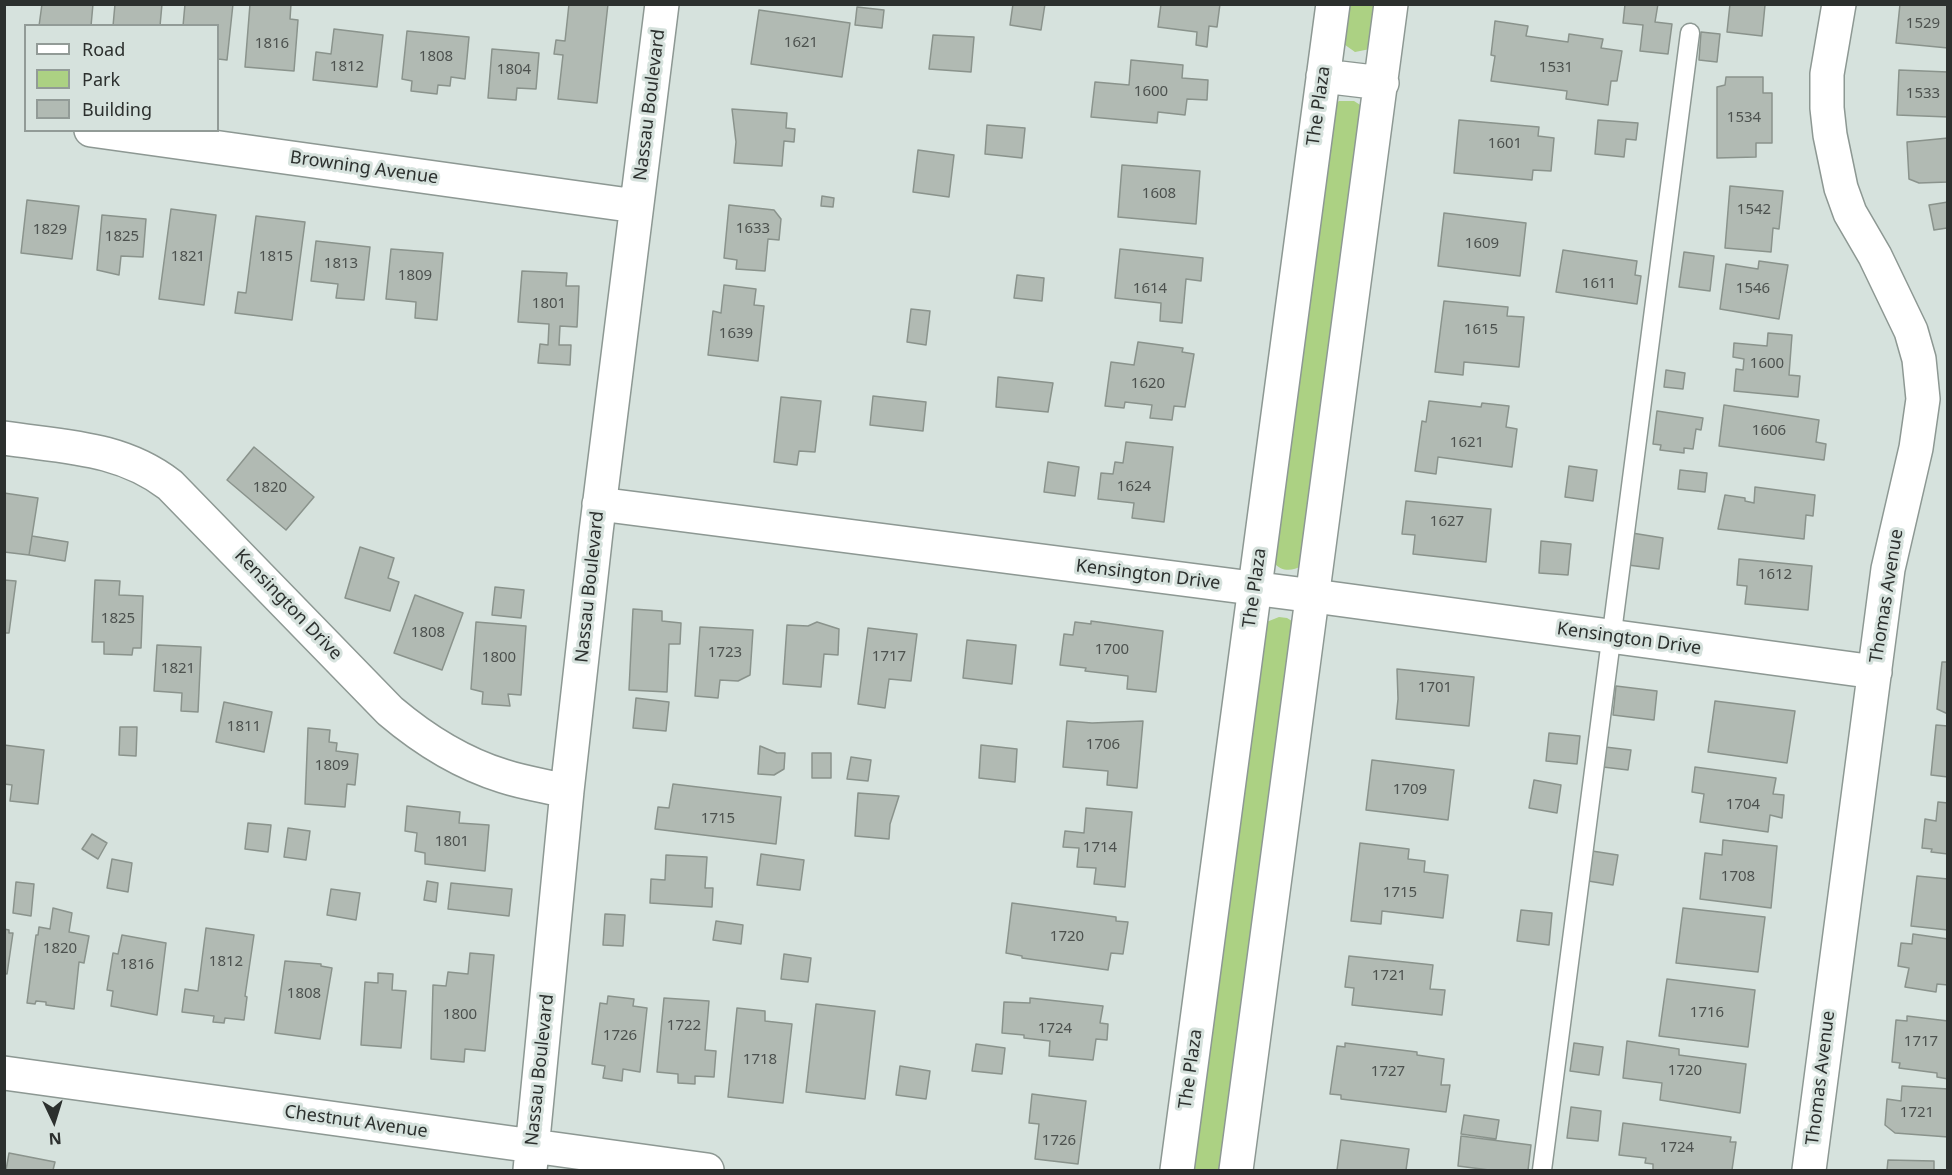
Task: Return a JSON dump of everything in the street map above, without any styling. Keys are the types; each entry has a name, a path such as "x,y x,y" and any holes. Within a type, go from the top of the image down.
{"street":[{"name":"Nassau Boulevard","path":"531,1159 567,791 599,504 662,4"},
{"name":"The Plaza","path":"1177,1170 1333,4"},
{"path":"1236,1170 1391,4"},
{"name":"Thomas Avenue","path":"1809,1170 1888,569 1916,448 1923,399 1935,390 1919,359 1911,331 1875,256 1850,213 1841,188 1827,108 1827,75 1839,4"},
{"path":"1323,76 1382,83"},
{"name":"Browning Avenue","path":"105,132 636,206"},
{"name":"Kensington Drive","path":"4,438 104,452 140,464 156,473 390,711 410,728 454,756 502,776 567,791"},
{"name":"Kensington Drive","path":"599,504 1314,596 1875,672"},
{"name":"Chestnut Avenue","path":"4,1073 531,1159 707,1170"}],"lane":[{"path":"1542,1170 1690,33"}],"green space":[{"path":"1343,5 1383,5 1370,49 1355,52 1341,42"},
{"path":"1339,101 1354,101 1365,108 1302,566 1287,570 1274,563 1334,105"},
{"path":"1279,617 1292,621 1227,1170 1189,1170 1264,623"}],"building":[{"path":"42,4 93,4 91,24 39,24"},
{"path":"115,4 162,4 160,24 113,24"},
{"path":"185,4 233,4 227,60 219,59 219,24 183,24"},
{"path":"250,4 291,4 290,19 298,20 294,71 245,67"},
{"path":"569,4 608,4 597,103 558,99 563,55 554,54 556,40 565,41"},
{"path":"1013,4 1045,4 1041,30 1010,25"},
{"path":"1161,4 1220,4 1217,27 1209,26 1207,47 1196,45 1197,32 1158,27"},
{"path":"1625,4 1658,4 1655,22 1672,24 1668,54 1640,51 1643,25 1623,23"},
{"path":"1730,4 1765,5 1762,36 1727,32"},
{"path":"1900,4 1948,4 1948,48 1896,43"},
{"path":"857,7 884,10 882,28 855,25"},
{"path":"759,10 850,23 842,77 751,64"},
{"path":"1495,21 1528,26 1526,36 1568,42 1569,34 1603,39 1601,48 1622,51 1617,81 1611,81 1608,105 1566,99 1567,91 1491,81 1495,56 1491,55"},
{"path":"334,29 383,35 377,87 313,80 316,52 331,54"},
{"path":"407,31 469,37 465,79 451,77 450,86 438,85 437,94 411,91 412,81 402,79"},
{"path":"1701,32 1720,34 1717,62 1699,60"},
{"path":"933,35 974,37 971,72 929,69"},
{"path":"492,49 539,53 536,89 517,88 516,100 488,98"},
{"path":"1131,60 1183,65 1182,78 1208,80 1207,100 1187,99 1185,115 1158,112 1157,123 1091,117 1095,82 1129,85"},
{"path":"1899,70 1948,72 1948,117 1897,115"},
{"path":"1726,77 1763,77 1763,93 1772,93 1772,143 1756,143 1756,157 1717,158 1717,87 1725,85"},
{"path":"732,109 787,113 786,128 795,129 794,142 784,141 782,166 734,163 736,142"},
{"path":"1459,120 1539,127 1538,136 1554,138 1551,171 1533,170 1532,180 1454,173"},
{"path":"1598,120 1638,123 1636,140 1626,139 1624,157 1595,154"},
{"path":"987,125 1025,128 1022,158 985,154"},
{"path":"1948,138 1948,182 1919,183 1909,179 1907,142"},
{"path":"918,150 954,155 949,197 913,192"},
{"path":"1122,165 1200,171 1196,224 1118,217"},
{"path":"1730,186 1783,191 1779,229 1773,228 1771,252 1725,248"},
{"path":"822,196 834,198 833,207 821,206"},
{"path":"27,200 79,206 72,259 21,253"},
{"path":"1948,202 1948,234 1947,228 1934,230 1929,205"},
{"path":"729,205 774,210 781,219 779,240 768,239 765,271 736,269 737,260 724,258"},
{"path":"171,209 216,215 204,305 159,299"},
{"path":"1444,213 1526,223 1520,276 1438,266"},
{"path":"102,215 146,219 143,257 121,256 119,275 97,270"},
{"path":"256,216 305,222 292,320 235,313 238,292 246,293"},
{"path":"316,241 370,247 364,300 336,298 338,284 311,281"},
{"path":"391,249 443,253 437,320 415,318 416,302 386,299"},
{"path":"1120,249 1203,258 1201,281 1186,279 1182,323 1160,321 1161,303 1115,298"},
{"path":"1563,250 1637,261 1635,275 1641,276 1637,304 1556,292"},
{"path":"1684,252 1714,256 1710,291 1679,287"},
{"path":"1759,261 1788,265 1779,319 1720,309 1726,264 1758,269"},
{"path":"522,271 567,273 566,286 579,286 577,327 560,326 559,345 571,345 570,365 538,363 540,344 548,345 549,324 518,322"},
{"path":"1017,275 1044,278 1042,301 1014,298"},
{"path":"724,285 756,289 754,305 764,306 758,361 708,355 713,311 721,313"},
{"path":"1444,301 1508,307 1507,316 1524,317 1519,367 1464,362 1463,375 1435,372"},
{"path":"911,309 930,311 926,345 907,342"},
{"path":"1768,333 1792,335 1789,375 1800,376 1798,397 1734,391 1736,369 1743,370 1744,359 1733,357 1734,343 1767,346"},
{"path":"1138,342 1183,348 1182,352 1194,354 1185,407 1174,406 1172,420 1150,418 1152,405 1125,402 1124,408 1105,406 1111,362 1134,365"},
{"path":"1666,370 1685,373 1683,389 1664,387"},
{"path":"998,377 1053,383 1048,412 996,407"},
{"path":"873,396 926,402 923,431 870,425"},
{"path":"781,397 821,401 815,452 799,451 797,465 774,462"},
{"path":"1429,401 1481,407 1482,403 1509,406 1506,427 1517,429 1512,467 1438,457 1436,474 1415,471 1422,421 1426,422"},
{"path":"1724,405 1819,420 1816,442 1826,444 1824,460 1719,446"},
{"path":"1657,411 1703,418 1701,430 1696,429 1693,449 1684,448 1684,453 1660,450 1661,445 1653,444"},
{"path":"1126,442 1173,447 1164,522 1132,518 1134,503 1098,499 1101,473 1113,474 1115,462 1123,463"},
{"path":"254,447 314,497 286,530 227,480"},
{"path":"1048,462 1079,467 1075,496 1044,492"},
{"path":"1569,466 1597,470 1593,501 1565,497"},
{"path":"1680,470 1707,473 1705,492 1678,489"},
{"path":"1755,487 1815,495 1813,516 1806,515 1804,539 1718,529 1725,495 1745,498 1745,501 1754,503"},
{"path":"4,493 38,498 29,555 4,552"},
{"path":"1406,501 1491,509 1486,562 1413,554 1415,535 1402,534"},
{"path":"1632,533 1663,538 1659,569 1628,565"},
{"path":"32,536 68,542 65,561 29,555"},
{"path":"1541,541 1571,544 1568,575 1539,573"},
{"path":"360,547 394,558 388,578 399,582 390,611 345,598"},
{"path":"1739,559 1812,566 1808,610 1745,604 1747,586 1737,585"},
{"path":"4,580 16,581 9,633 4,633"},
{"path":"95,580 120,581 119,595 143,596 141,648 133,648 132,655 104,654 104,642 92,642"},
{"path":"495,587 524,590 521,618 492,615"},
{"path":"415,595 463,613 442,670 394,653"},
{"path":"633,609 662,611 662,621 681,623 680,644 669,644 667,692 629,690"},
{"path":"1091,621 1163,631 1156,692 1127,689 1128,676 1085,671 1086,668 1060,665 1064,634 1073,635 1075,622 1091,624"},
{"path":"476,622 526,626 521,695 508,694 510,706 482,704 483,692 471,689"},
{"path":"817,622 839,629 838,655 824,654 821,687 783,684 787,625 808,626"},
{"path":"700,627 753,630 750,675 738,681 720,680 718,698 695,696"},
{"path":"868,628 917,634 911,681 889,679 885,708 858,704"},
{"path":"967,640 1016,645 1012,684 963,678"},
{"path":"157,645 201,647 198,712 181,711 182,693 154,691"},
{"path":"1942,662 1948,662 1948,714 1937,709"},
{"path":"1397,669 1474,677 1469,726 1396,719"},
{"path":"1616,686 1657,691 1654,720 1613,715"},
{"path":"636,698 669,702 666,731 633,728"},
{"path":"1715,701 1795,711 1787,763 1708,752"},
{"path":"224,702 272,712 264,752 216,742"},
{"path":"1067,721 1092,723 1143,721 1137,788 1107,785 1108,771 1063,767"},
{"path":"1936,725 1948,726 1948,777 1931,775"},
{"path":"120,727 137,727 136,756 119,755"},
{"path":"308,728 330,730 329,742 337,743 336,751 358,754 355,785 347,784 345,807 305,804"},
{"path":"1549,733 1580,736 1577,764 1546,761"},
{"path":"4,745 44,750 38,804 10,801 12,785 4,784"},
{"path":"981,745 1017,749 1015,782 979,778"},
{"path":"760,746 777,753 785,753 784,769 774,775 758,774"},
{"path":"1605,747 1631,750 1628,770 1603,767"},
{"path":"812,753 831,753 831,778 812,778"},
{"path":"851,757 871,760 868,781 847,779"},
{"path":"1372,760 1454,770 1448,820 1366,810"},
{"path":"1695,767 1776,778 1773,794 1784,795 1782,818 1770,815 1768,832 1700,822 1704,794 1692,792"},
{"path":"1534,780 1561,785 1557,813 1529,808"},
{"path":"673,784 781,797 776,844 655,829 658,807 669,808"},
{"path":"858,793 899,796 890,824 889,839 855,836"},
{"path":"1938,802 1948,803 1948,854 1931,852 1932,849 1922,848 1925,819 1936,821"},
{"path":"407,806 460,812 459,823 489,825 485,871 425,864 425,853 415,851 417,833 405,831"},
{"path":"1086,808 1132,812 1125,887 1094,884 1096,868 1077,867 1079,848 1063,847 1065,831 1084,833"},
{"path":"248,823 271,825 268,852 245,849"},
{"path":"288,828 310,831 306,860 284,857"},
{"path":"92,834 107,843 98,859 82,849"},
{"path":"1723,840 1777,846 1771,908 1700,899 1705,853 1722,855"},
{"path":"1360,843 1409,849 1408,859 1425,861 1424,872 1448,875 1443,918 1382,911 1381,924 1351,921"},
{"path":"1592,851 1618,855 1613,885 1588,881"},
{"path":"761,854 804,860 800,890 757,885"},
{"path":"666,855 707,857 705,888 713,888 712,907 650,903 651,879 665,880"},
{"path":"112,859 132,863 128,892 107,888"},
{"path":"1917,876 1948,879 1948,930 1911,926"},
{"path":"427,881 438,883 436,902 424,900"},
{"path":"16,882 34,884 31,916 13,913"},
{"path":"451,883 512,889 509,916 448,909"},
{"path":"331,889 360,893 356,920 327,915"},
{"path":"1012,903 1116,917 1116,921 1128,922 1123,954 1111,953 1108,970 1022,958 1022,956 1006,953"},
{"path":"53,908 72,913 69,932 89,936 84,963 79,962 74,1009 46,1005 46,1002 27,1003 36,935 38,935 39,927 50,929"},
{"path":"1683,908 1765,917 1758,972 1676,963"},
{"path":"1521,910 1552,913 1549,945 1517,941"},
{"path":"605,914 625,915 623,946 603,945"},
{"path":"716,921 743,925 741,944 713,940"},
{"path":"206,928 254,935 245,996 247,997 244,1020 225,1018 224,1023 213,1022 214,1016 182,1012 185,989 198,991"},
{"path":"4,929 13,933 7,974 4,973"},
{"path":"1913,934 1948,939 1948,985 1937,984 1936,992 1905,987 1909,968 1898,966 1901,943 1912,944"},
{"path":"122,935 166,943 157,1015 111,1006 113,991 107,990 113,953 118,954"},
{"path":"470,953 494,955 485,1051 465,1049 464,1062 431,1059 433,985 446,986 448,972 468,974"},
{"path":"784,954 811,958 808,982 781,979"},
{"path":"1349,956 1433,965 1430,989 1445,990 1442,1015 1352,1005 1354,988 1345,987"},
{"path":"285,961 321,964 321,966 332,968 320,1039 275,1033"},
{"path":"378,973 393,974 392,990 406,991 401,1048 361,1045 365,982 378,983"},
{"path":"1667,979 1755,990 1748,1047 1659,1036"},
{"path":"608,996 634,999 633,1006 647,1008 640,1072 623,1069 622,1081 603,1078 605,1066 592,1064 600,1003 607,1004"},
{"path":"664,998 709,1001 705,1050 716,1051 714,1077 695,1076 695,1084 678,1083 678,1074 657,1072"},
{"path":"1030,998 1103,1006 1100,1023 1108,1024 1107,1040 1096,1039 1093,1060 1049,1056 1050,1041 1002,1033 1004,1002 1030,1003"},
{"path":"816,1004 875,1011 865,1099 806,1092"},
{"path":"737,1008 765,1011 765,1021 792,1024 783,1103 728,1097"},
{"path":"1907,1016 1948,1021 1948,1079 1937,1077 1937,1073 1899,1068 1900,1063 1892,1062 1896,1020 1907,1021"},
{"path":"1627,1041 1679,1049 1679,1055 1746,1064 1740,1113 1660,1100 1662,1083 1623,1078"},
{"path":"1345,1043 1417,1052 1417,1055 1444,1059 1441,1085 1450,1085 1446,1112 1341,1099 1341,1095 1330,1094 1337,1046 1345,1047"},
{"path":"1574,1043 1603,1047 1599,1075 1570,1071"},
{"path":"976,1044 1005,1048 1002,1074 972,1071"},
{"path":"900,1066 930,1071 926,1099 896,1095"},
{"path":"1902,1086 1948,1089 1948,1137 1895,1133 1885,1125 1887,1099 1901,1101"},
{"path":"1032,1094 1086,1101 1078,1164 1035,1159 1039,1124 1029,1123"},
{"path":"1571,1107 1601,1111 1598,1141 1567,1138"},
{"path":"1464,1115 1499,1120 1496,1139 1461,1134"},
{"path":"1623,1123 1731,1137 1730,1142 1736,1142 1732,1170 1653,1170 1653,1164 1645,1163 1646,1158 1619,1155"},
{"path":"1461,1136 1531,1145 1528,1170 1489,1170 1458,1166"},
{"path":"1341,1140 1409,1149 1406,1170 1337,1170"},
{"path":"9,1153 55,1162 53,1170 6,1170"},
{"path":"1888,1160 1934,1161 1934,1170 1887,1170"}]}
